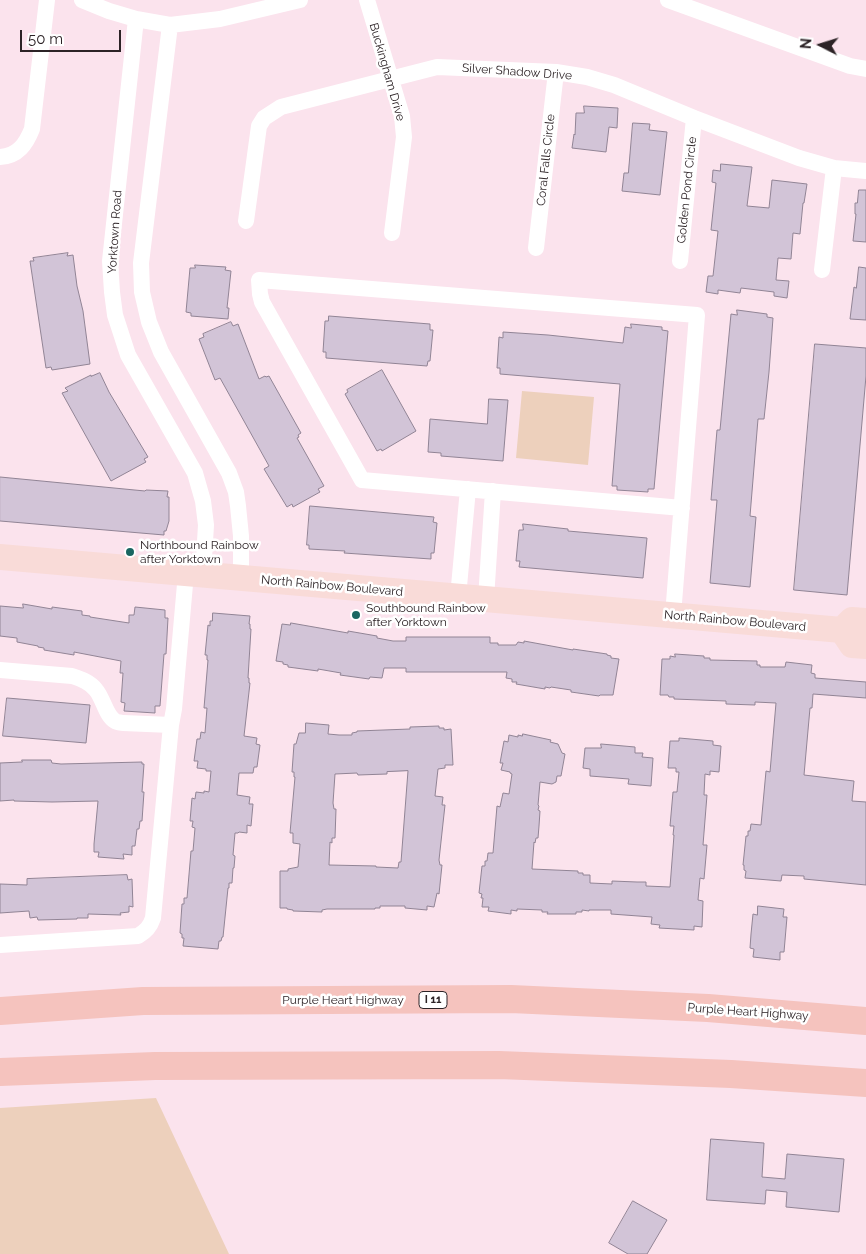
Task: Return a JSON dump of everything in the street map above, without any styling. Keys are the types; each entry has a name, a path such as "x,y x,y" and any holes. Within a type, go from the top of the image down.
{"highway":[{"name":"Purple Heart Highway","path":"0,1011 143,1001 511,999 708,1008 866,1021"},
{"path":"0,1072 154,1066 499,1065 731,1074 866,1083"}],"main road":[{"name":"North Rainbow Boulevard","path":"0,557 673,615 854,625 852,644 866,646"}],"street":[{"path":"0,157 6,157 17,152 26,142 32,129 47,0"},
{"path":"82,0 136,19 170,25 220,19 300,0"},
{"name":"Buckingham Drive","path":"367,0 402,116 404,137 392,233"},
{"path":"668,0 850,66 866,69"},
{"name":"Yorktown Road","path":"0,946 138,936 151,925 153,918 171,726 195,574 206,525 203,501 195,473 128,355 115,315 110,260 136,19"},
{"path":"170,25 140,263 142,292 149,322 161,352 229,473 236,492 241,536 240,578"},
{"name":"Silver Shadow Drive","path":"246,221 259,126 264,118 282,107 437,67 556,72 587,77 614,85 799,158 834,168 866,171"},
{"name":"Coral Falls Circle","path":"536,248 556,72"},
{"name":"Golden Pond Circle","path":"680,262 694,118"},
{"path":"822,270 834,168"},
{"path":"673,615 682,508 697,315 259,280 262,302 362,480 682,508"},
{"path":"458,597 468,489"},
{"path":"486,599 493,491"},
{"path":"0,670 81,678 96,689 115,722 171,726"}],"shaded area":[{"path":"522,391 594,397 588,465 516,458"},
{"path":"156,1098 229,1254 0,1254 0,1108"}],"building":[{"path":"584,106 618,108 617,128 609,127 606,152 572,148 575,135 576,113 584,113"},
{"path":"633,123 650,124 649,130 667,132 660,195 622,191 624,173 628,173"},
{"path":"721,164 752,167 747,206 769,208 772,180 807,184 800,234 793,233 791,259 778,258 776,280 789,281 787,298 774,296 774,292 741,288 740,293 718,290 718,294 706,292 708,276 713,276 718,231 711,230 716,183 712,182 713,170 720,171"},
{"path":"859,190 866,190 866,242 853,241 856,214 855,203 857,203"},
{"path":"68,253 67,256 73,255 90,364 52,370 51,367 46,368 30,261 34,261 33,258"},
{"path":"195,265 226,267 225,270 231,271 227,308 229,308 228,319 191,316 191,313 186,312 190,268 195,268"},
{"path":"859,267 866,268 866,320 850,319 854,287 856,288"},
{"path":"737,310 767,314 767,317 773,318 764,419 758,419 750,516 756,517 750,587 710,583 717,500 711,500 717,430 720,430 731,314 737,315"},
{"path":"329,316 430,324 430,330 433,330 430,361 428,361 427,366 326,358 326,352 323,352 325,321 328,321"},
{"path":"231,322 233,326 238,324 259,379 269,376 301,433 297,438 324,486 318,489 320,492 293,507 292,504 287,507 264,469 269,466 220,378 215,380 199,339 204,337 203,334"},
{"path":"631,324 662,327 662,330 668,331 654,489 648,489 648,492 617,490 617,486 612,486 620,384 500,374 500,368 497,368 499,337 503,338 503,332 623,343 625,327 631,328"},
{"path":"815,344 866,348 866,376 847,595 794,590"},
{"path":"382,370 416,431 382,451 381,449 377,451 345,394 348,392 347,390"},
{"path":"100,373 109,392 148,457 144,459 146,462 111,481 62,393 68,391 65,388 91,375"},
{"path":"489,399 508,400 503,461 441,456 441,453 428,452 430,419 487,424"},
{"path":"0,477 145,491 168,491 169,521 164,535 0,521"},
{"path":"310,506 434,517 433,522 437,523 434,553 431,553 431,559 309,549 309,545 307,545"},
{"path":"523,524 568,529 568,531 647,538 643,578 519,567 520,561 516,561 519,530 523,530"},
{"path":"23,604 52,609 52,607 82,611 82,615 129,623 129,615 134,615 135,607 165,610 165,618 168,618 166,654 164,654 160,706 155,706 155,713 124,711 125,703 121,702 123,673 120,673 121,661 74,652 74,655 44,650 44,648 38,646 17,642 17,638 0,636 0,606 23,608"},
{"path":"213,613 250,616 248,678 250,683 244,736 257,738 256,744 260,745 257,767 254,767 253,773 239,773 237,795 250,797 249,804 253,804 251,826 247,825 247,833 235,833 232,883 229,883 223,937 219,941 218,949 183,946 184,938 182,938 180,933 182,904 184,904 184,898 187,898 191,851 193,851 195,828 192,827 193,821 190,821 192,798 195,799 196,792 209,792 211,771 197,768 198,761 194,761 197,739 200,739 201,732 205,733 207,708 204,708 208,660 207,655 205,655 208,625 210,626"},
{"path":"291,623 377,636 377,638 393,641 406,641 406,637 490,637 490,643 498,643 498,645 516,645 518,642 524,643 524,641 607,654 611,658 619,659 613,695 599,696 551,687 545,687 545,689 516,684 517,682 512,682 512,679 506,678 507,672 406,672 406,668 384,668 382,678 370,677 369,679 340,675 341,673 318,669 318,671 288,667 283,662 276,661 282,624 290,625"},
{"path":"675,654 704,656 704,658 710,658 710,660 757,661 757,665 760,665 760,667 785,667 786,662 812,665 811,673 815,674 815,678 866,682 866,698 813,694 804,775 854,781 852,801 866,802 866,885 804,879 804,876 782,875 781,881 745,878 746,871 743,865 746,836 748,836 751,824 761,825 766,771 770,772 776,703 755,702 755,705 726,704 726,701 674,699 674,697 669,697 668,695 660,695 662,659 670,659 670,656 675,657"},
{"path":"7,698 90,705 86,743 3,736"},
{"path":"306,723 329,725 328,734 339,735 352,735 352,733 357,731 410,729 410,727 439,726 439,728 444,728 444,730 451,729 453,765 445,765 445,768 438,769 435,796 443,797 442,805 445,805 439,860 440,865 442,865 439,894 437,893 434,907 427,906 427,910 405,908 405,906 380,906 380,908 375,909 327,909 322,910 322,912 293,911 287,908 280,908 280,871 288,871 288,869 298,867 300,844 293,843 293,833 290,833 295,777 294,772 292,772 294,744 296,744 299,733 305,733","holes":["408,771 401,862 399,862 398,868 329,865 330,842 332,843 332,838 335,838 336,809 334,809 333,803 335,774 387,774 387,772"]},
{"path":"523,734 551,740 550,742 558,744 562,753 565,754 561,776 557,776 556,782 552,784 540,782 538,838 534,842 532,869 578,871 578,873 583,873 583,875 590,875 590,883 612,884 612,881 646,882 646,886 670,887 674,826 670,826 673,792 677,792 679,772 676,772 676,768 668,768 670,741 679,741 679,738 713,741 713,745 721,746 719,772 710,771 710,775 705,774 704,795 707,795 703,845 707,845 704,879 700,878 698,900 703,901 702,927 694,926 694,930 659,928 660,925 651,924 652,917 611,914 611,910 582,910 582,912 576,912 576,914 547,914 548,912 542,912 542,910 517,909 517,911 511,910 511,914 488,911 489,907 482,907 483,898 481,898 482,894 479,893 482,866 485,866 488,853 493,853 497,806 500,807 503,793 509,794 512,774 501,770 503,763 500,763 504,741 508,742 509,735 518,737 518,735 522,736"},
{"path":"601,744 635,747 635,753 643,753 642,757 653,758 651,786 628,784 629,779 590,776 590,769 583,768 585,748 601,748"},
{"path":"22,760 51,760 52,763 61,764 142,762 144,764 142,792 144,792 142,821 140,821 139,829 137,829 135,846 132,846 132,855 123,854 124,859 98,857 99,852 94,852 98,801 0,801 0,763 22,762"},
{"path":"127,875 128,880 132,879 133,907 129,906 129,912 120,913 121,915 88,914 88,918 38,920 37,917 30,918 29,911 0,913 0,884 27,885 27,879"},
{"path":"758,906 784,909 783,917 787,917 784,952 780,952 780,960 753,957 754,949 750,948 751,934 753,914 757,915"},
{"path":"711,1139 764,1143 762,1177 785,1179 787,1154 844,1159 839,1212 786,1207 787,1192 766,1190 765,1204 707,1200"},
{"path":"633,1201 667,1220 647,1254 628,1254 609,1243"}],"place":[{"name":"Northbound Rainbow after Yorktown","path":"130,552"},
{"name":"Southbound Rainbow after Yorktown","path":"356,615"}]}
